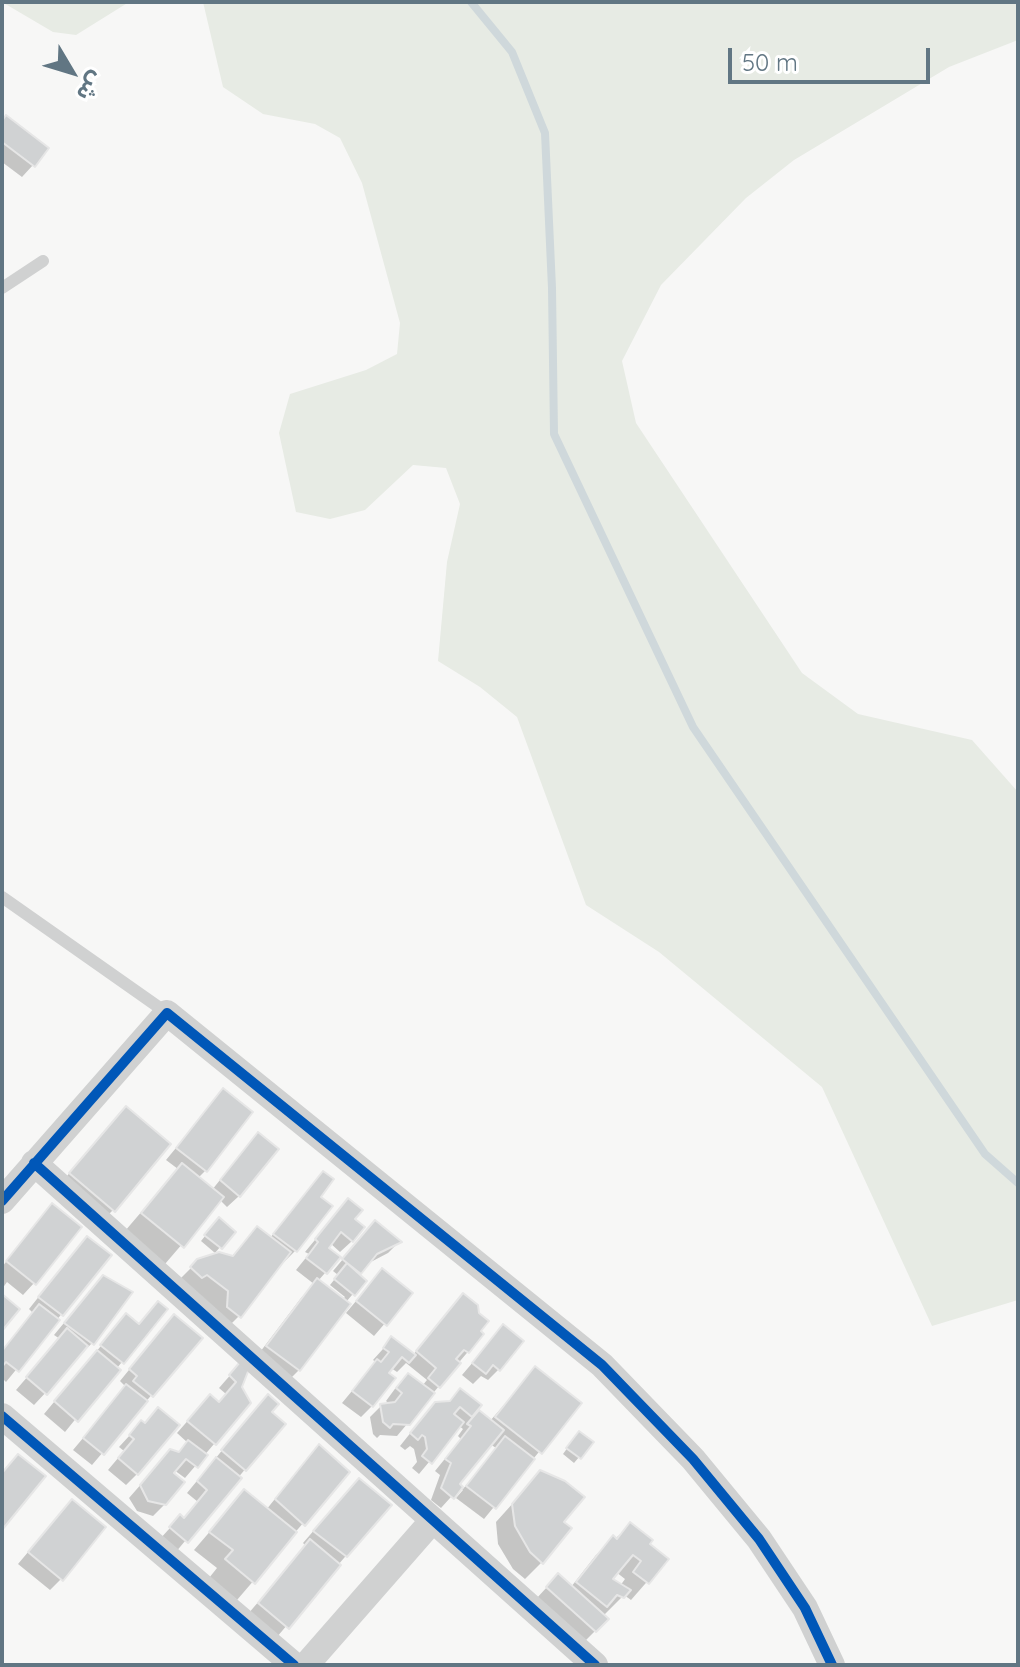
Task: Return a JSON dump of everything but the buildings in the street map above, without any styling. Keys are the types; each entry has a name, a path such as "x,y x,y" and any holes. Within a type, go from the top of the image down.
{"street":[{"path":"2,1201 167,1013 602,1365 693,1459 759,1539 805,1608 832,1665"},
{"path":"34,1163 595,1665"},
{"path":"2,1416 294,1665"},
{"path":"306,1665 433,1520"}],"lane":[{"path":"2,288 43,261"},
{"path":"2,897 167,1013"}],"shaded area":[{"path":"2,2 129,2 76,35 53,32"},
{"path":"203,2 1018,2 1018,40 949,67 794,160 746,198 661,285 622,361 636,423 802,673 858,714 972,740 1018,792 1018,1300 932,1326 822,1087 659,952 586,905 517,717 480,687 438,661 447,562 460,504 446,468 413,465 365,510 330,519 296,512 279,433 290,394 366,370 397,354 400,323 362,183 340,138 315,124 263,114 223,87"}],"waterway":[{"path":"471,2 512,52 545,133 554,434 693,727 985,1154 1018,1183"}],"cycle path":[{"path":"2,1201 167,1013 602,1365 693,1459 759,1539 805,1608 832,1665"},
{"path":"34,1163 595,1665"},
{"path":"2,1416 294,1665"}]}
